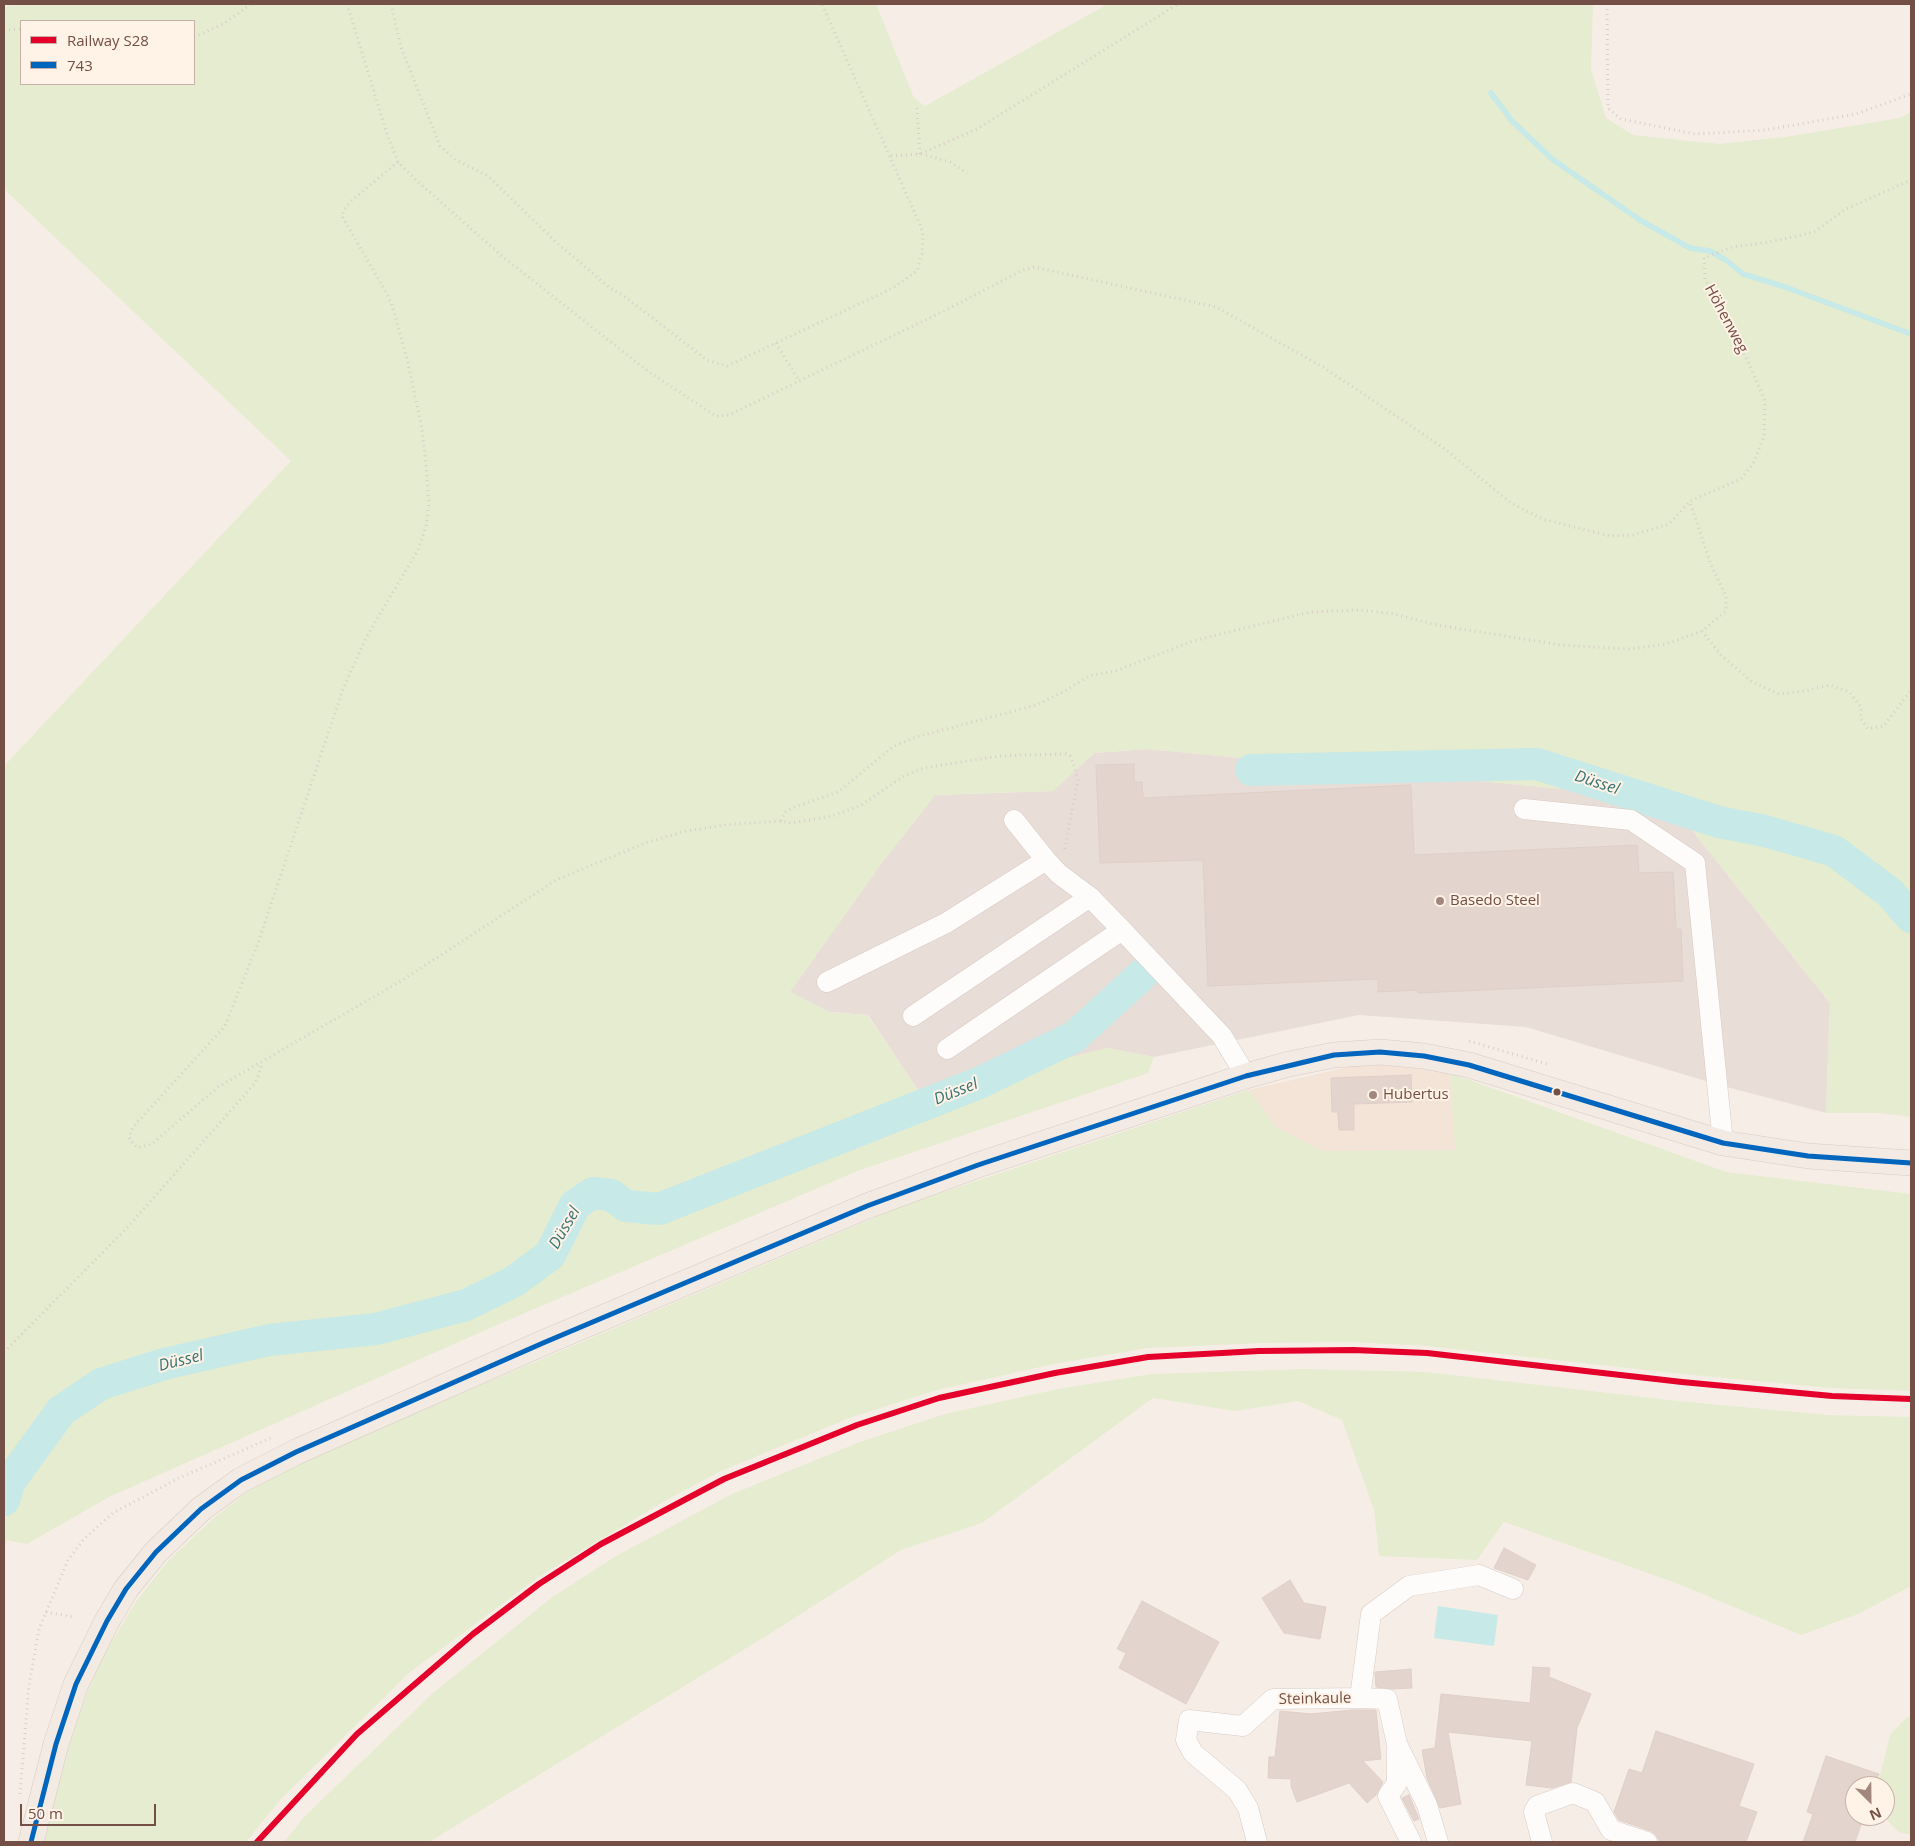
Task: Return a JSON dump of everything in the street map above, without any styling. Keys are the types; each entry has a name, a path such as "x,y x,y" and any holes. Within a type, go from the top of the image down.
{"main road":[{"path":"31,1842 56,1744 76,1684 107,1621 126,1589 156,1552 201,1509 241,1480 296,1452 517,1354 866,1206 978,1165 1246,1076 1289,1064 1334,1055 1380,1052 1424,1056 1469,1065 1723,1143 1808,1156 1911,1163"}],"lane":[{"path":"1524,809 1631,820 1695,863 1723,1143"},
{"path":"1014,820 1052,867 1090,898 1222,1036 1246,1076"},
{"path":"827,982 946,923 1052,867"},
{"path":"913,1016 1090,898"},
{"path":"947,1049 1122,930"},
{"path":"1360,1698 1371,1614 1409,1586 1480,1575 1514,1588"},
{"name":"Steinkaule","path":"1258,1842 1248,1808 1237,1790 1193,1753 1186,1740 1189,1720 1243,1726 1273,1699 1360,1698 1387,1699 1396,1744 1427,1805 1438,1842"},
{"path":"1396,1744 1397,1783 1388,1796 1411,1842"},
{"path":"1542,1842 1534,1812 1537,1806 1573,1793 1595,1802 1610,1830 1648,1842"}],"path":[{"path":"195,37 223,24 250,4"},
{"path":"347,4 387,134 398,162 503,257 649,372 716,416 729,415 942,312 1001,280 1034,267 1216,307 1323,367 1440,446 1511,503 1542,519 1610,536 1633,535 1669,524 1690,501 1711,565 1726,596 1726,612 1702,631 1666,644 1629,650 1561,645 1360,610 1310,612 1193,641 1115,671 1089,676 1065,691 1036,705 916,737 888,750 838,792 785,812 781,821"},
{"path":"391,4 400,47 440,146 456,160 488,176 557,243 602,282 707,360 719,364 732,365 892,288 917,271 922,254 923,236 891,156 876,130 822,4"},
{"path":"920,154 977,129 1178,4"},
{"path":"1607,4 1608,108 1621,119 1695,134 1766,130 1856,114 1911,94"},
{"path":"4,30 20,29"},
{"path":"917,108 920,154"},
{"path":"891,156 920,154 950,162 967,174"},
{"path":"398,162 352,202 344,210 342,216 384,287 392,305 407,359 425,456 429,504 426,526 418,550 366,636 343,689 258,943 225,1026 179,1074 133,1127 128,1137 138,1148 152,1144 218,1087 400,981 556,880 645,843 686,832 732,824 791,822 846,812 860,806 904,776 923,768 1000,756 1066,754 1070,756 1073,762 1078,780 1052,867"},
{"name":"Höhenweg","path":"1690,501 1745,475 1753,464 1764,436 1765,401 1750,364 1705,279 1703,262 1706,256 1718,251 1814,232 1846,209 1911,180"},
{"path":"776,343 799,381"},
{"path":"1702,631 1722,655 1752,682 1779,694 1830,685 1849,692 1861,707 1861,719 1868,729 1884,726 1911,690"},
{"path":"1460,1040 1477,1042 1552,1066"},
{"path":"4,1352 124,1230 256,1082 262,1063"},
{"path":"19,1800 29,1685 39,1629 68,1560 84,1539 105,1518 179,1478 279,1435"},
{"path":"46,1612 73,1616"}],"shaded area":[{"path":"1148,749 1667,799 1830,1003 1826,1113 1719,1085 1526,1027 1359,1015 1154,1057 1107,1048 921,1095 868,1015 829,1012 790,992 881,864 935,795 1053,791 1094,753"},
{"path":"1370,1062 1450,1073 1455,1150 1322,1151 1277,1128 1248,1090"}],"green space":[{"path":"16,4 876,4 914,98 925,106 1108,4 1593,4 1591,69 1606,118 1633,135 1719,144 1785,137 1900,118 1911,112 1911,1117 1878,1113 1826,1113 1830,1003 1667,799 1148,749 1094,753 1053,791 935,795 881,864 790,992 829,1012 867,1015 921,1095 1107,1048 1154,1057 1148,1073 860,1170 506,1321 109,1497 27,1544 7,1540 4,1548 4,766 291,461 4,189 4,7"},
{"path":"1450,1073 1726,1172 1911,1194 1911,1391 1831,1388 1427,1346 1352,1342 1261,1343 1147,1348 1054,1364 937,1390 852,1417 721,1471 663,1502 540,1576 409,1673 280,1800 246,1842 40,1842 76,1720 101,1660 135,1603 167,1562 214,1518 250,1490 302,1461 902,1206 1248,1090 1277,1128 1322,1151 1455,1150"},
{"path":"1305,1369 1426,1372 1678,1401 1828,1415 1911,1417 1911,1586 1858,1614 1801,1635 1676,1583 1504,1522 1477,1560 1379,1556 1374,1510 1342,1420 1298,1401 1235,1411 1153,1398 982,1523 901,1550 771,1633 429,1842 284,1842 305,1816 433,1693 551,1598 616,1556 732,1494 860,1442 945,1414 1058,1389 1152,1374"},
{"path":"1907,1717 1911,1717 1911,1835 1899,1832 1893,1826 1895,1826 1895,1776 1880,1776 1890,1735"}],"water":[{"path":"1438,1606 1498,1615 1494,1646 1434,1638"}],"building":[{"name":"Basedo Steel","path":"1134,764 1134,782 1142,782 1143,798 1411,785 1414,855 1637,845 1639,873 1673,872 1676,929 1681,929 1683,981 1418,993 1418,990 1378,992 1378,979 1208,986 1203,860 1100,863 1096,765"},
{"path":"1411,1075 1412,1102 1354,1104 1354,1130 1339,1130 1338,1112 1332,1112 1331,1078"},
{"path":"1504,1548 1536,1565 1528,1580 1494,1568"},
{"path":"1290,1580 1304,1603 1326,1607 1320,1639 1284,1633 1262,1598"},
{"path":"1142,1601 1219,1642 1186,1704 1119,1668 1126,1653 1117,1649"},
{"path":"1533,1667 1550,1668 1549,1677 1591,1694 1577,1728 1571,1782 1552,1788 1526,1785 1532,1741 1448,1732 1461,1804 1440,1808 1427,1778 1422,1750 1435,1748 1441,1694 1530,1703"},
{"path":"1411,1669 1412,1688 1393,1689 1376,1687 1375,1672"},
{"path":"1376,1710 1381,1759 1363,1761 1383,1782 1376,1795 1367,1803 1349,1783 1297,1802 1291,1786 1291,1779 1268,1778 1269,1757 1275,1757 1280,1711 1311,1714"},
{"path":"1656,1731 1754,1764 1739,1806 1757,1812 1746,1842 1660,1842 1651,1831 1619,1820 1614,1812 1629,1769 1642,1773"},
{"path":"1826,1756 1879,1774 1878,1776 1845,1776 1845,1826 1861,1826 1855,1842 1803,1842 1813,1814 1807,1812"},
{"path":"1409,1795 1419,1819 1414,1821 1402,1798"}],"waterway":[{"path":"1491,93 1512,121 1552,159 1640,220 1690,248 1710,251 1726,260 1743,274 1785,287 1911,334"},
{"name":"Düssel","path":"1251,770 1537,764 1719,822 1765,831 1834,851 1889,892 1911,917"},
{"name":"Düssel","path":"4,1500 10,1481 61,1411 101,1384 164,1364 269,1340 376,1329 466,1305 513,1282 550,1255 575,1205 593,1193 611,1195 626,1206 659,1209 979,1083 1074,1037 1143,974"}],"rail line":[{"name":"S28","path":"257,1842 357,1734 473,1634 539,1584 601,1544 724,1479 857,1425 939,1398 1055,1373 1148,1357 1259,1351 1353,1350 1427,1353 1682,1382 1832,1396 1911,1399"}],"transit line":[{"name":"743","path":"31,1842 56,1744 76,1684 107,1621 126,1589 156,1552 201,1509 241,1480 296,1452 543,1343 867,1206 978,1165 1246,1076 1334,1055 1380,1052 1424,1056 1469,1065 1723,1143 1808,1156 1911,1163"}],"place":[{"name":"Basedo Steel","path":"1440,901"},
{"name":"Hubertus","path":"1373,1095"}]}
